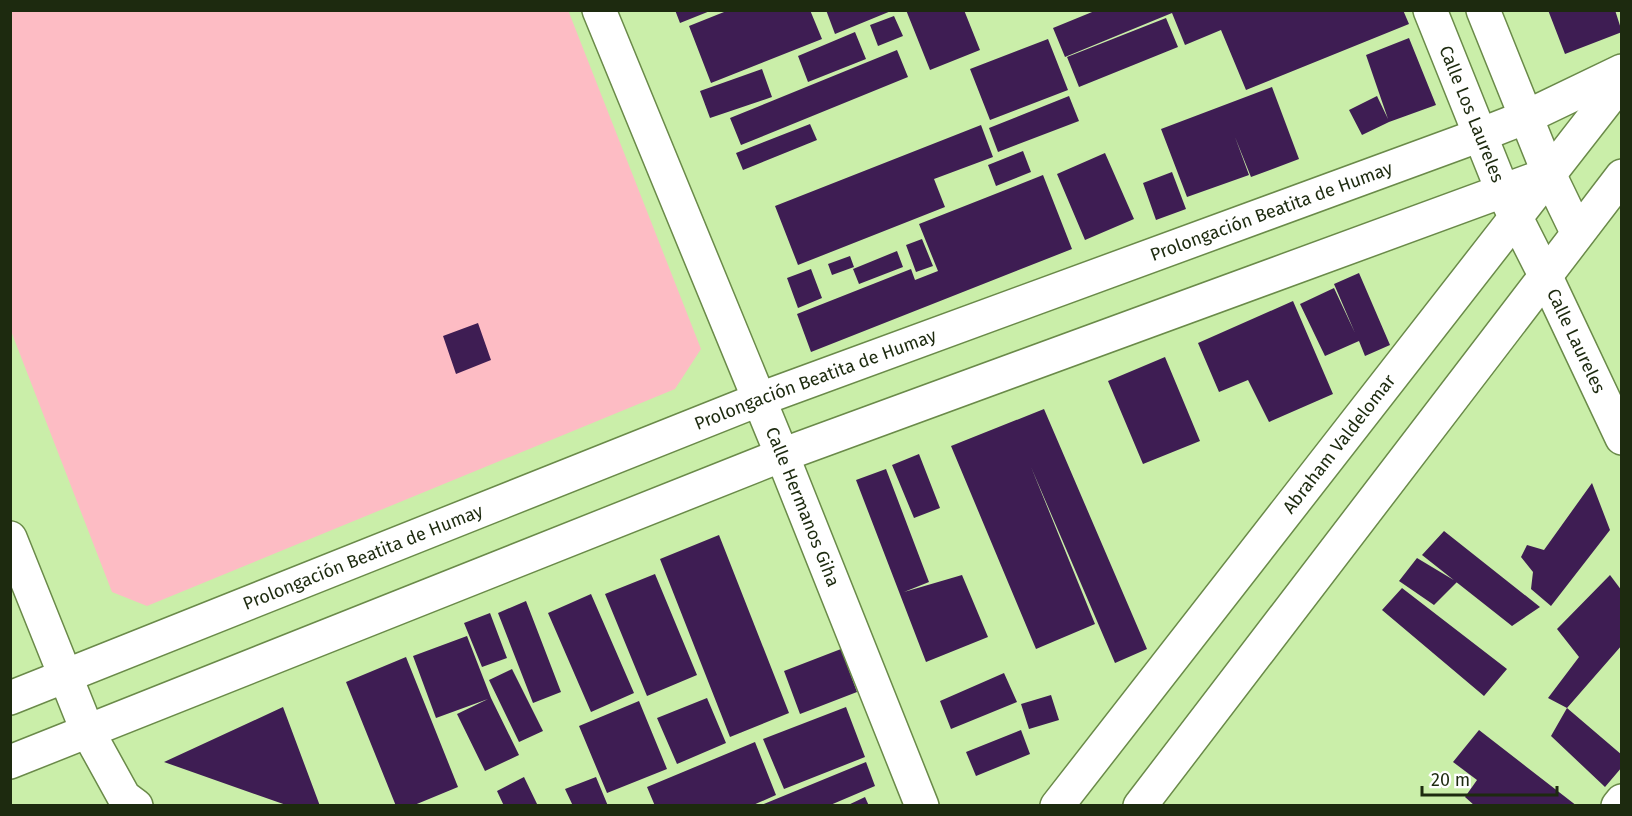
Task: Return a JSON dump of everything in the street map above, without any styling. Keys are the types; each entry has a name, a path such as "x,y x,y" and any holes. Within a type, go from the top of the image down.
{"street":[{"name":"Calle Hermanos Giha","path":"599,10 760,399 922,806"},
{"name":"Calle Los Laureles","path":"1430,10 1509,205 1545,275"},
{"path":"1483,10 1548,174 1577,232"},
{"name":"Prolongación Beatita de Humay","path":"10,698 760,399 1480,135 1526,117 1622,71"},
{"name":"Abraham Valdelomar","path":"1057,806 1509,205 1548,174 1622,81"},
{"path":"1140,806 1622,176"},
{"path":"10,762 782,455 1509,205"},
{"name":"Calle Laureles","path":"1545,275 1622,438"},
{"path":"10,538 87,730 124,796 136,806"},
{"path":"1618,806 1622,801"}],"shaded area":[{"path":"568,10 701,349 675,389 147,606 112,592 11,331 11,11"}],"building":[{"path":"675,10 710,10 710,11 680,23"},
{"path":"729,10 810,10 822,39 711,83 689,26"},
{"path":"826,10 891,10 891,11 835,34"},
{"path":"906,10 964,10 980,50 930,70"},
{"path":"1097,10 1403,10 1409,24 1246,90 1221,30 1185,45 1172,13 1065,57 1053,28"},
{"path":"1548,10 1615,10 1622,32 1565,54"},
{"path":"894,16 903,36 878,46 870,25"},
{"path":"1166,18 1178,47 1079,87 1067,57"},
{"path":"855,32 866,59 808,82 798,56"},
{"path":"1409,38 1436,105 1389,122 1362,135 1349,110 1377,96 1388,119 1366,55"},
{"path":"1048,39 1068,90 990,120 970,69"},
{"path":"897,50 908,77 741,145 730,118"},
{"path":"762,69 772,97 710,118 700,91"},
{"path":"1272,87 1299,159 1251,177 1235,137 1249,175 1187,197 1161,129"},
{"path":"1069,96 1079,121 998,152 989,128"},
{"path":"810,124 817,140 743,170 736,153"},
{"path":"981,125 993,157 934,179 945,207 798,265 775,206"},
{"path":"1023,151 1031,172 996,186 988,165"},
{"path":"1105,153 1134,219 1085,240 1057,174"},
{"path":"1172,172 1186,209 1156,220 1143,183"},
{"path":"1043,175 1072,249 811,352 797,314 911,269 915,280 938,271 919,224"},
{"path":"922,239 933,266 916,272 906,245"},
{"path":"897,251 903,267 859,284 853,269"},
{"path":"850,256 854,267 832,275 828,264"},
{"path":"811,269 822,298 798,308 787,278"},
{"path":"1359,273 1390,345 1365,356 1359,341 1325,356 1300,304 1334,288 1355,333 1334,284"},
{"path":"1293,301 1333,394 1269,422 1248,380 1219,392 1198,343"},
{"path":"478,323 491,360 456,374 443,336"},
{"path":"1165,357 1200,441 1143,464 1108,381"},
{"path":"1044,409 1147,649 1115,663 1031,467 1095,624 1036,649 951,446"},
{"path":"919,454 940,508 914,518 892,465"},
{"path":"886,469 929,582 904,592 962,575 988,637 926,662 856,480"},
{"path":"1592,483 1610,530 1551,606 1531,589 1533,572 1521,557 1527,545 1544,550"},
{"path":"1444,531 1540,607 1512,626 1422,555"},
{"path":"719,535 789,713 730,737 660,559"},
{"path":"1417,558 1457,582 1434,605 1399,581"},
{"path":"655,574 697,675 647,696 605,594"},
{"path":"1610,575 1622,591 1622,645 1567,708 1548,698 1579,657 1557,629"},
{"path":"1402,588 1507,669 1484,696 1382,610"},
{"path":"591,594 634,693 591,712 548,613"},
{"path":"526,601 561,692 533,703 498,613"},
{"path":"490,613 507,658 482,667 464,623"},
{"path":"467,636 491,698 519,755 485,771 457,714 488,699 436,718 413,656"},
{"path":"841,649 857,692 800,714 784,671"},
{"path":"406,657 458,787 412,806 396,806 346,682"},
{"path":"512,669 543,731 519,742 489,680"},
{"path":"1004,673 1017,702 951,729 940,701"},
{"path":"1051,695 1059,720 1029,729 1021,704"},
{"path":"707,698 726,743 677,764 657,718"},
{"path":"639,701 667,769 607,793 579,726"},
{"path":"283,707 320,806 289,806 164,762"},
{"path":"846,707 865,757 784,789 763,739"},
{"path":"1567,708 1622,755 1622,767 1605,787 1551,736"},
{"path":"1021,730 1030,754 976,776 966,752"},
{"path":"1479,730 1577,806 1475,806 1465,797 1477,780 1453,762"},
{"path":"755,742 776,795 751,806 655,806 647,787"},
{"path":"866,762 875,786 828,806 759,806"},
{"path":"524,777 538,806 504,806 497,791"},
{"path":"596,777 608,806 573,806 565,789"},
{"path":"865,797 869,806 846,806"}]}
